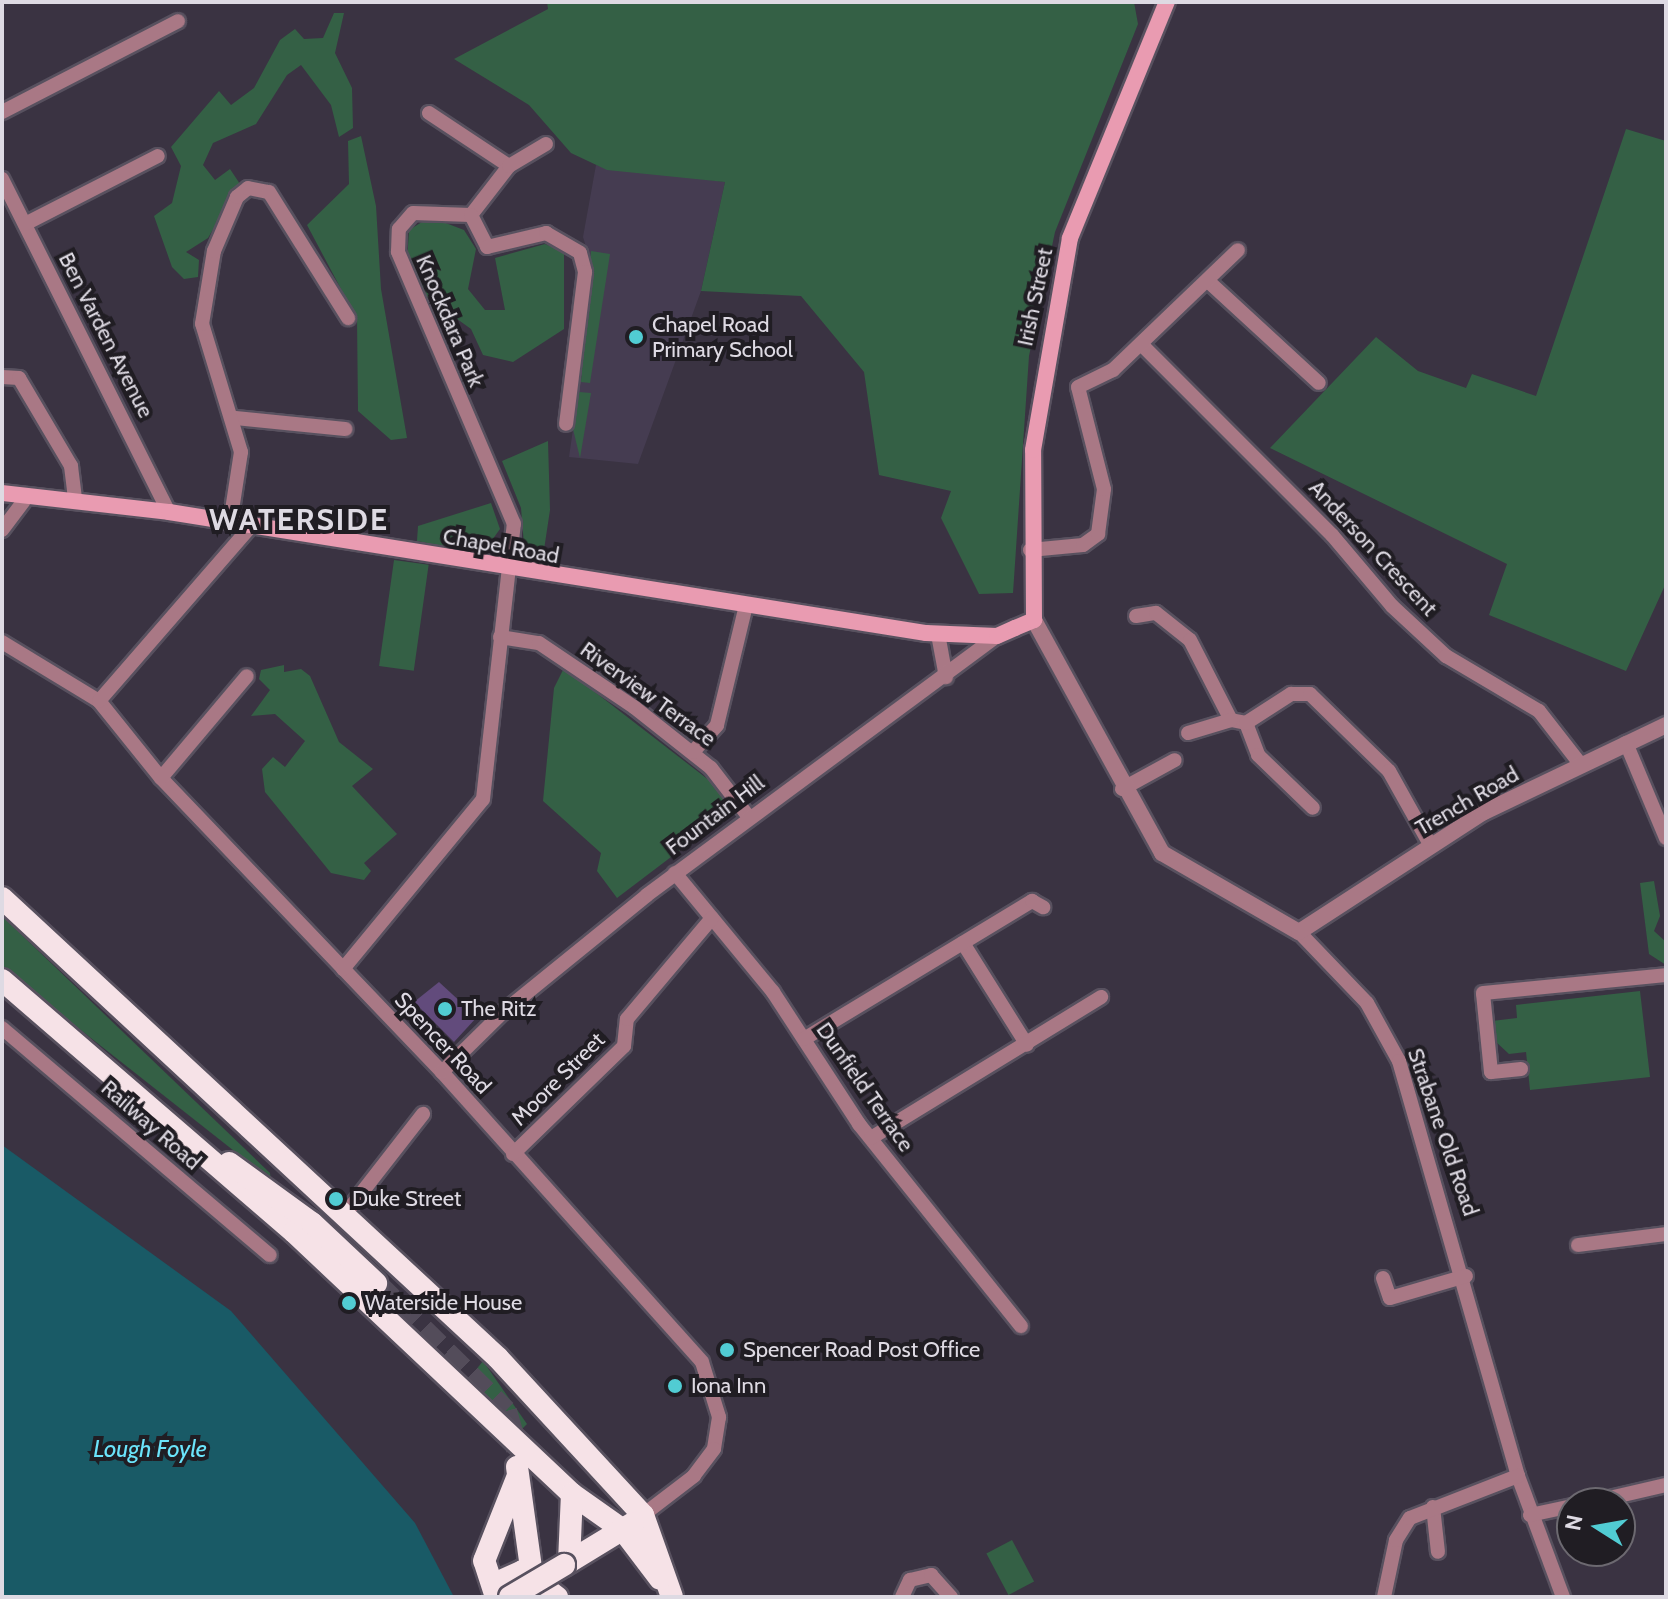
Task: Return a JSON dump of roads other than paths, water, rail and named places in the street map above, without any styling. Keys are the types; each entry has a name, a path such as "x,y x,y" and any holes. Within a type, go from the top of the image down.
{"highway":[{"path":"2,898 225,1112 498,1358 643,1515 669,1591"},
{"path":"2,980 182,1136 572,1494 623,1530 669,1591"},
{"path":"225,1112 312,1223 376,1283"},
{"path":"182,1136 312,1223"},
{"path":"498,1594 484,1561 517,1473 536,1586"},
{"path":"566,1563 572,1494"},
{"path":"498,1594 566,1563 643,1515"},
{"path":"498,1594 515,1572 557,1597"}],"main road":[{"name":"Irish Street","path":"1034,620 1030,550 1040,391 1070,238 1167,2"},
{"name":"Chapel Road","path":"2,493 24,501 75,501 169,512 745,609 938,634 997,636"},
{"name":"Fountain Hill","path":"997,636 1034,620"}],"street":[{"path":"2,112 178,21"},
{"path":"429,113 509,166"},
{"path":"546,144 509,166 471,215 487,247 546,233 569,240 580,253 585,272 566,424"},
{"path":"25,224 158,156"},
{"name":"Ben Varden Avenue","path":"2,179 169,512"},
{"path":"230,523 241,452 235,418 203,346 202,324 214,251 237,197 248,188 269,192 348,318"},
{"name":"Knockdara Park","path":"471,215 413,213 399,229 398,252 514,524 509,568"},
{"path":"1030,550 1083,545 1098,534 1104,489 1078,387 1142,345 1238,250"},
{"path":"1209,282 1319,383"},
{"name":"Anderson Crescent","path":"1142,345 1321,524 1392,606 1446,656 1539,711 1581,765"},
{"path":"2,377 19,378 71,466 75,501"},
{"path":"235,418 345,429"},
{"path":"2,530 24,501"},
{"path":"99,701 251,526"},
{"path":"343,969 483,799 509,568"},
{"path":"693,752 717,725 745,609"},
{"path":"1136,616 1156,613 1190,640 1231,720"},
{"name":"Strabane Old Road","path":"1034,620 1122,789 1162,853 1299,932 1367,1003 1399,1061 1466,1276 1518,1476 1563,1597"},
{"path":"938,634 946,677"},
{"name":"Fountain Hill","path":"442,1072 502,1013 675,873 748,816 946,677 997,636"},
{"name":"Riverview Terrace","path":"500,637 539,643 693,752 748,816"},
{"name":"Spencer Road","path":"2,642 99,701 161,778 442,1072 702,1362 713,1389 714,1449 694,1476 643,1515"},
{"path":"161,778 247,676"},
{"path":"1188,733 1231,720 1246,723 1291,694 1310,694 1389,771 1431,846"},
{"path":"1246,723 1258,755 1313,808"},
{"name":"Trench Road","path":"1299,932 1431,846 1581,765 1666,725"},
{"path":"1626,743 1666,838"},
{"path":"1122,789 1175,760"},
{"name":"Dunfield Terrace","path":"675,873 804,1039 871,1138 1021,1326"},
{"path":"804,1039 1032,901 1043,907"},
{"name":"Moore Street","path":"513,1154 624,1046 627,1019 712,918"},
{"path":"963,943 1027,1045"},
{"path":"1521,1069 1491,1072 1483,993 1666,975"},
{"path":"871,1138 1101,997"},
{"name":"Railway Road","path":"2,1028 270,1255"},
{"path":"342,1218 423,1114"},
{"path":"1578,1245 1666,1234"},
{"path":"1383,1278 1390,1298 1466,1276"},
{"path":"1384,1597 1396,1540 1410,1518 1518,1476"},
{"path":"1636,1492 1666,1485"},
{"path":"1433,1507 1438,1552"},
{"path":"1530,1515 1556,1509"},
{"path":"902,1597 910,1580 931,1575 951,1597"}],"water":[{"name":"Lough Foyle","path":"2,1145 231,1311 415,1523 454,1597 2,1597"}],"tunnel":[{"path":"376,1283 506,1411 517,1449"}],"place":[{"name":"Chapel Road Primary School","path":"636,337"},
{"name":"The Ritz","path":"445,1009"},
{"name":"Duke Street","path":"336,1199"},
{"name":"Waterside House","path":"349,1303"},
{"name":"Spencer Road Post Office","path":"727,1350"},
{"name":"Iona Inn","path":"675,1386"}],"district":[{"name":"WATERSIDE","path":"299,520"}]}
